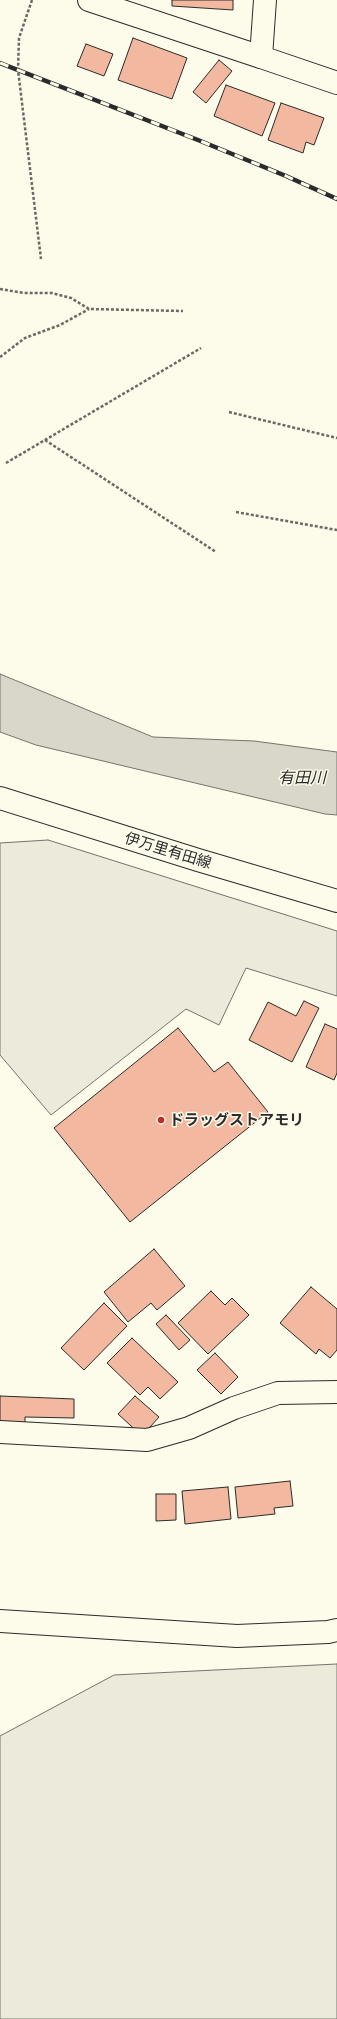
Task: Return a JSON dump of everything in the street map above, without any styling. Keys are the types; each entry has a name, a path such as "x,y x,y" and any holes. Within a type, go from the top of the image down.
{"street":[{"path":"89,0 337,83"},
{"path":"261,57 265,0"},
{"name":"伊万里有田線","path":"1,800 337,901"},
{"path":"0,1432 147,1440 189,1428 234,1408 278,1393 337,1392"},
{"path":"0,1621 237,1636 328,1632 337,1630"}],"path":[{"path":"32,0 19,38 18,70 41,259"},
{"path":"0,289 24,293 52,293 71,298 89,309 183,311"},
{"path":"0,357 26,338 60,326 89,309"},
{"path":"6,463 201,348"},
{"path":"229,412 337,438"},
{"path":"45,440 216,552"},
{"path":"236,512 337,530"}],"shaded area":[{"path":"48,840 337,931 337,996 246,968 219,1025 186,1009 51,1115 0,1055 0,843"},
{"path":"337,1664 337,2019 0,2019 0,1736 114,1675"}],"water":[{"name":"有田川","path":"0,674 153,737 254,741 337,752 337,815 325,814 36,745 0,732"}],"building":[{"path":"172,0 233,0 233,10 172,6"},
{"path":"133,38 187,58 172,99 118,80"},
{"path":"86,44 113,54 104,76 77,66"},
{"path":"219,60 232,71 206,103 193,92"},
{"path":"226,85 275,103 262,136 214,116"},
{"path":"281,103 324,118 314,145 306,142 303,153 268,140"},
{"path":"304,1001 319,1008 292,1062 249,1040 268,1002 296,1016"},
{"path":"325,1024 337,1029 337,1073 334,1080 306,1067"},
{"name":"ドラッグストアモリ","path":"178,1028 214,1072 228,1062 268,1112 130,1222 54,1128"},
{"path":"154,1249 185,1286 157,1310 151,1303 128,1322 104,1292"},
{"path":"311,1287 337,1309 337,1350 330,1358 319,1349 316,1354 280,1323"},
{"path":"211,1291 225,1305 232,1298 249,1315 208,1354 178,1323"},
{"path":"104,1303 127,1326 84,1370 61,1348"},
{"path":"166,1315 190,1340 179,1350 156,1324"},
{"path":"132,1338 178,1382 160,1399 148,1387 140,1395 107,1363"},
{"path":"215,1353 238,1377 221,1394 197,1370"},
{"path":"0,1396 74,1399 74,1418 25,1417 25,1424 0,1423"},
{"path":"135,1396 159,1417 142,1436 118,1414"},
{"path":"290,1481 293,1506 274,1508 275,1514 238,1518 235,1487"},
{"path":"228,1487 231,1519 185,1524 182,1491"},
{"path":"156,1494 176,1494 176,1520 156,1521"}],"railway":[{"path":"0,63 198,140 286,176 337,199"}],"place":[{"name":"ドラッグストアモリ","path":"161,1120"}]}
